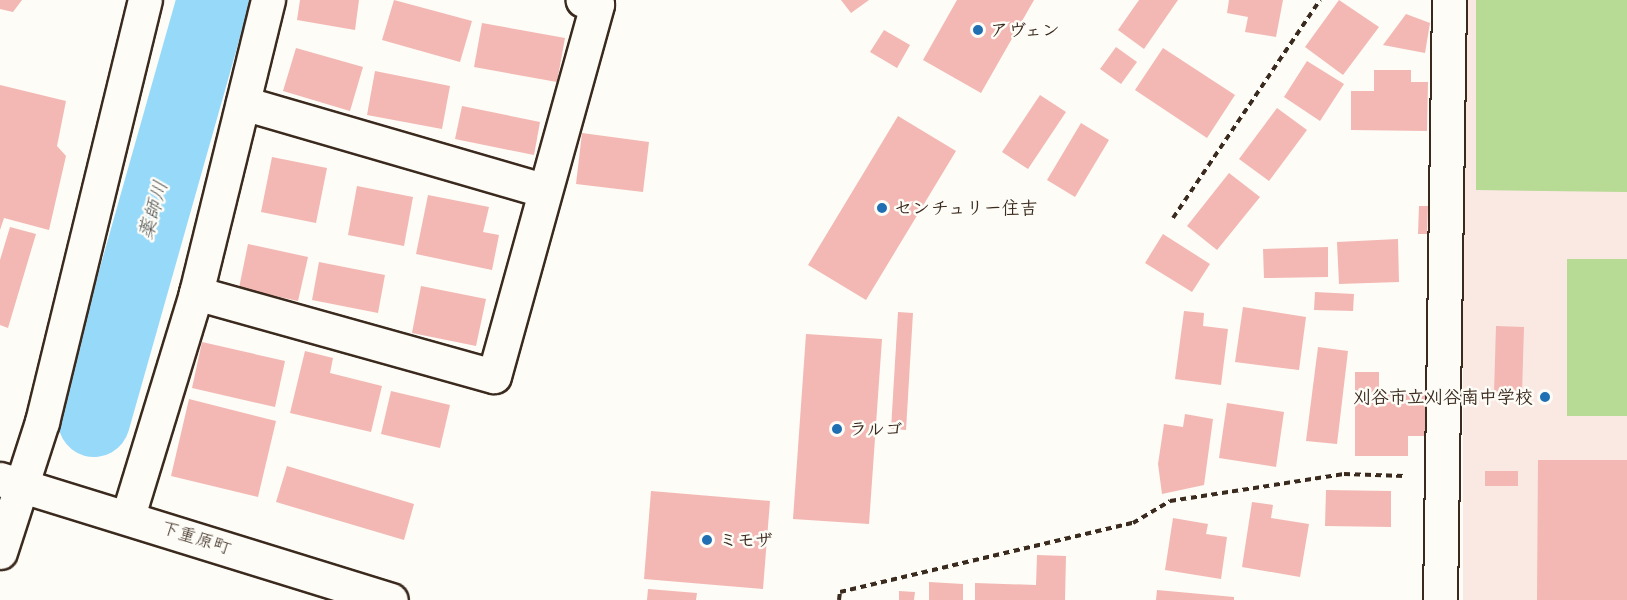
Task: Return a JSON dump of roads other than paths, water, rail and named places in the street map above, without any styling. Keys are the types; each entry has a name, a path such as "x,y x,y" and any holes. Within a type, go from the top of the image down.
{"street":[{"path":"0,552 11,483 146,0"},
{"path":"128,516 196,293 268,0"},
{"path":"196,293 494,376 543,190 597,4 583,0"},
{"path":"1440,600 1449,0"},
{"path":"243,103 543,190"},
{"name":"下重原町","path":"11,483 128,516 391,600"}],"waterway":[{"name":"薬師川","path":"94,421 213,0"}],"place":[{"name":"アヴェン","path":"978,30"},
{"name":"センチュリー住吉","path":"882,208"},
{"name":"刈谷市立刈谷南中学校","path":"1545,397"},
{"name":"ラルゴ","path":"837,429"},
{"name":"ミモザ","path":"707,540"}]}
